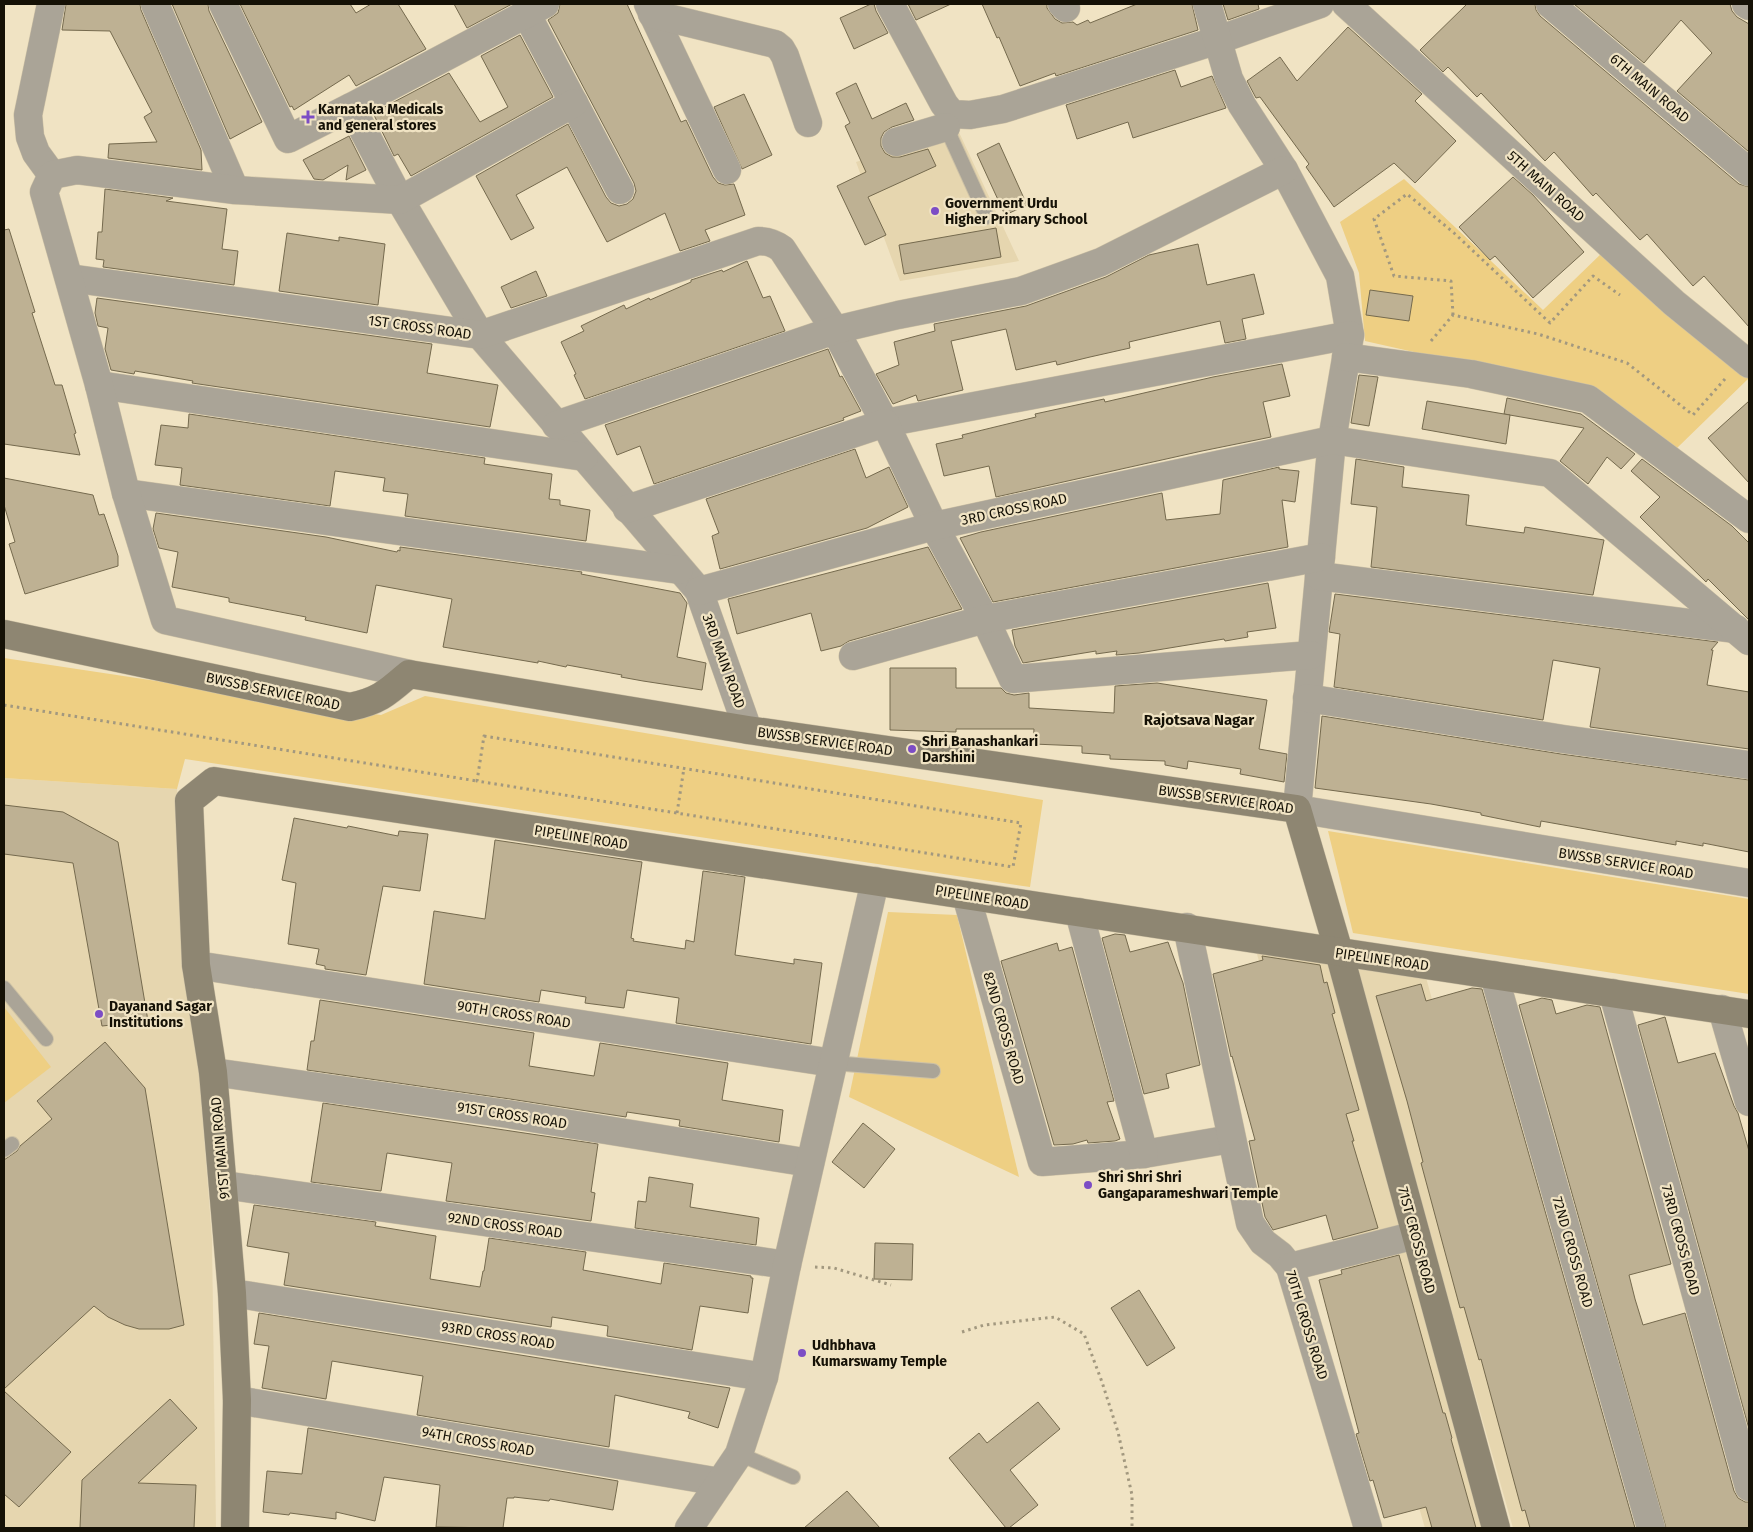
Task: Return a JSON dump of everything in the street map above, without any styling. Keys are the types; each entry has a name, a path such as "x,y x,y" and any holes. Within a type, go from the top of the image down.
{"street":[{"path":"51,4 28,115 30,137 36,153 52,174"},
{"path":"154,4 235,190"},
{"path":"223,4 288,139 536,8 574,103 620,190"},
{"path":"890,4 944,104 949,120"},
{"path":"1206,4 1230,79 1242,105 1284,170 1340,276 1348,346 1332,440 1297,809"},
{"path":"896,142 949,120 1003,109 1218,40 1320,4"},
{"name":"5TH MAIN ROAD","path":"1346,4 1674,303 1740,368"},
{"name":"6TH MAIN ROAD","path":"1550,4 1749,172"},
{"path":"650,9 774,44 786,56 808,123"},
{"path":"650,9 727,170"},
{"path":"52,174 77,170 235,190 400,200 574,103"},
{"path":"351,107 400,200 480,335 699,592"},
{"path":"556,425 835,330 898,315 1022,291 1101,262 1284,170"},
{"path":"52,174 44,192 100,385 126,493 165,620 409,674"},
{"name":"1ST CROSS ROAD","path":"69,278 480,335 758,241 774,243 782,249 835,330"},
{"path":"835,330 885,423 934,526 985,619 1013,679 1311,655"},
{"path":"627,509 885,423 1348,346 1410,366 1471,374 1588,399 1749,519"},
{"path":"100,385 584,457"},
{"path":"1332,440 1550,473 1742,635"},
{"name":"3RD CROSS ROAD","path":"699,592 934,526 1332,440"},
{"path":"126,493 679,570"},
{"path":"852,656 985,619 1320,566 1742,635"},
{"name":"3RD MAIN ROAD","path":"699,592 748,730"},
{"name":"BWSSB SERVICE ROAD","path":"4,634 350,707 369,703 387,693 409,674 748,730 1297,809 1749,883"},
{"path":"1307,698 1563,739 1749,765"},
{"name":"PIPELINE ROAD","path":"214,781 1187,927 1749,1014"},
{"name":"91ST MAIN ROAD","path":"214,781 189,802 196,965 214,1072 232,1293 237,1400 234,1528"},
{"name":"71ST CROSS ROAD","path":"1297,809 1339,952 1496,1528"},
{"path":"688,1528 739,1454 764,1376 787,1265 875,881"},
{"name":"82ND CROSS ROAD","path":"966,895 1042,1162 1144,1154"},
{"path":"1079,912 1144,1154 1232,1139"},
{"name":"70TH CROSS ROAD","path":"1187,927 1250,1223 1263,1242 1280,1255 1290,1266 1368,1528"},
{"name":"90TH CROSS ROAD","path":"196,965 833,1063"},
{"name":"72ND CROSS ROAD","path":"1494,975 1652,1528"},
{"name":"73RD CROSS ROAD","path":"1613,993 1749,1487"},
{"path":"1722,1010 1749,1102"},
{"name":"91ST CROSS ROAD","path":"214,1072 508,1114 810,1163"},
{"name":"92ND CROSS ROAD","path":"224,1185 787,1265"},
{"path":"1290,1266 1416,1235"},
{"name":"93RD CROSS ROAD","path":"232,1293 764,1376"},
{"name":"94TH CROSS ROAD","path":"237,1400 720,1482"}],"lane":[{"path":"949,120 987,217"},
{"path":"4,988 46,1039"},
{"path":"833,1063 933,1071"},
{"path":"739,1454 793,1477"}],"path":[{"path":"1410,366 1452,315 1451,281 1394,276 1374,219 1407,194 1454,233 1550,323 1593,276 1620,295"},
{"path":"1452,315 1538,334 1627,363 1693,414 1740,368"},
{"path":"4,705 477,781 1013,867 1020,822 484,736 477,781"},
{"path":"677,813 684,768"},
{"path":"787,1265 834,1268 891,1285"},
{"path":"962,1332 984,1325 1055,1317 1084,1334 1118,1432 1132,1495 1132,1528"}],"shaded area":[{"name":"Government Urdu Higher Primary School","path":"957,128 1019,261 900,281 856,162"},
{"path":"1404,179 1543,310 1604,251 1749,375 1749,378 1676,449 1592,392 1365,341 1359,273 1340,222"},
{"path":"4,658 381,715 425,696 1043,800 1030,887 185,759 177,789 4,778"},
{"name":"Dayanand Sagar Institutions","path":"4,778 177,789 212,1239 216,1528 4,1528"},
{"path":"1328,831 1749,899 1749,994 1353,933"},
{"path":"888,912 957,915 1019,1177 849,1097"},
{"path":"1254,944 1329,960 1487,1528 1425,1528"},
{"path":"1354,966 1425,974 1579,1528 1513,1528"},
{"path":"4,1007 51,1067 4,1103"}],"building":[{"path":"66,4 140,4 201,150 202,170 108,158 109,144 157,142 144,117 152,112 110,31 62,30"},
{"path":"172,4 208,4 209,11 262,122 230,139"},
{"path":"240,4 350,4 356,13 371,4 398,4 426,49 356,86 349,75 294,110 292,106 290,107"},
{"path":"454,4 512,4 467,28"},
{"path":"560,4 627,4 681,122 686,120 713,177 718,183 725,185 734,184 745,215 705,230 710,241 680,251 665,213 607,242 567,167 516,195 534,228 511,240 476,176 568,124 606,197 611,203 619,206 627,204 633,199 636,191 634,183 548,20 558,13"},
{"path":"874,4 888,33 854,49 840,18"},
{"path":"908,4 951,4 916,20"},
{"path":"982,4 1047,4 1047,8 1055,19 1062,23 1073,22 1077,25 1088,20 1090,23 1137,4 1192,4 1198,30 1056,76 1055,73 1020,86 999,37 997,38"},
{"path":"1223,4 1258,4 1259,9 1228,20"},
{"path":"1467,4 1535,4 1540,16 1739,184 1749,187 1749,327 1704,276 1693,286 1647,234 1640,240 1596,193 1593,196 1554,152 1545,161 1481,93 1477,97 1448,67 1443,72 1420,50"},
{"path":"1574,4 1730,4 1732,11 1737,17 1749,24 1749,152 1677,91 1712,53 1681,20 1644,63"},
{"path":"1348,27 1422,94 1415,101 1456,141 1415,183 1394,163 1334,207 1306,167 1309,164 1260,97 1256,98 1247,81 1280,57 1297,81"},
{"path":"520,35 553,97 411,176 398,154 394,156 373,113 449,73 480,122 508,107 481,56"},
{"path":"1175,70 1181,87 1212,76 1226,108 1133,138 1128,122 1077,139 1066,105"},
{"path":"856,83 872,119 906,103 914,120 892,127 884,132 881,138 881,146 885,153 892,157 900,157 928,149 936,166 868,197 886,235 865,245 837,186 866,172 845,126 850,123 836,93"},
{"path":"744,94 772,155 742,169 714,107"},
{"path":"349,136 366,170 346,180 348,165 323,180 314,179 303,160"},
{"path":"999,143 1027,205 1005,215 977,154"},
{"path":"1513,177 1533,195 1584,252 1533,298 1495,256 1490,260 1459,227"},
{"path":"105,189 173,198 166,201 227,209 222,249 238,251 234,285 103,267 104,260 96,259 98,232 102,232"},
{"path":"996,228 1001,257 904,274 899,245"},
{"path":"9,229 35,312 32,313 55,385 62,385 76,433 74,434 80,455 4,444 4,230"},
{"path":"287,233 339,241 339,237 385,244 378,305 279,291"},
{"path":"1198,244 1207,285 1254,274 1264,314 1242,319 1246,339 1225,343 1220,321 1129,342 1130,348 1057,365 1056,361 1016,370 1006,329 951,341 963,390 918,401 916,395 893,404 876,374 899,365 894,342 935,331 934,324 1026,306 1106,277 1149,255"},
{"path":"747,261 763,298 770,296 785,331 585,399 561,342 584,331 581,326 624,305 626,309 691,282 691,280 722,270 723,272"},
{"path":"536,271 547,296 511,308 501,287"},
{"path":"1370,290 1413,296 1409,321 1366,315"},
{"path":"97,298 432,344 427,373 498,385 490,427 192,383 193,381 135,371 134,374 111,370 105,349 108,328 98,326 95,313"},
{"path":"828,349 840,377 842,376 861,411 843,418 844,420 654,484 640,446 617,455 605,425"},
{"path":"1282,364 1290,396 1263,402 1271,437 996,497 989,466 944,476 936,444 963,438 962,435 1036,417 1035,414 1104,399 1105,402 1213,377"},
{"path":"1359,375 1378,377 1369,426 1351,423"},
{"path":"1507,398 1581,414 1635,454 1621,469 1607,457 1588,484 1560,461 1584,428 1504,414"},
{"path":"1427,401 1510,415 1506,444 1422,429"},
{"path":"1749,401 1749,483 1708,438"},
{"path":"189,414 485,458 484,464 552,474 549,499 560,500 560,505 590,510 586,541 405,516 408,494 383,491 385,478 335,471 330,506 180,485 182,468 155,465 161,425 188,428"},
{"path":"855,449 866,478 889,467 908,507 867,528 720,569 712,536 719,533 706,499"},
{"path":"1356,459 1404,467 1402,487 1469,495 1466,525 1524,533 1525,527 1604,540 1593,595 1371,567 1377,507 1351,504"},
{"path":"1642,459 1732,526 1749,543 1749,620 1708,579 1706,582 1640,517 1660,497 1631,471"},
{"path":"1279,467 1279,469 1299,471 1295,502 1282,500 1288,547 993,602 960,538 1162,493 1166,520 1220,514 1223,480"},
{"path":"4,478 93,495 99,515 104,514 118,556 118,566 25,594 9,544 15,542 4,505"},
{"path":"156,513 326,537 397,552 398,550 400,551 400,547 582,572 581,574 680,593 687,603 677,657 706,663 702,690 621,677 622,675 567,665 566,667 538,661 538,663 443,647 452,599 376,585 367,633 305,620 306,617 229,602 229,598 172,587 178,552 159,548 153,529"},
{"path":"928,547 962,609 849,641 841,646 821,651 811,613 737,634 728,599"},
{"path":"1268,583 1276,628 1247,632 1248,637 1225,641 1224,639 1139,653 1116,655 1117,651 1096,654 1096,651 1023,663 1015,646 1012,630"},
{"path":"1335,594 1718,642 1711,650 1713,650 1707,685 1749,692 1749,749 1590,727 1600,668 1553,660 1543,720 1334,687 1340,634 1329,632"},
{"path":"890,668 956,668 956,688 1001,688 1006,693 1014,695 1029,693 1029,708 1114,713 1115,686 1157,683 1267,700 1259,749 1287,754 1284,782 1240,774 1241,769 1188,761 1187,769 1165,765 1165,761 1110,759 1110,755 1082,753 1082,746 1033,744 1034,729 956,729 956,732 890,730"},
{"path":"1322,716 1561,754 1749,780 1749,852 1703,843 1703,846 1676,841 1676,845 1541,821 1540,827 1481,815 1481,813 1431,804 1315,788"},
{"path":"4,805 63,812 118,842 148,1021 102,1026 73,863 4,854"},
{"path":"294,818 398,836 399,831 428,834 420,891 383,886 366,975 325,969 325,966 316,964 319,949 288,944 296,883 282,880"},
{"path":"495,840 642,862 631,938 634,939 633,941 685,949 686,940 694,942 703,871 745,877 735,955 794,964 794,959 822,963 811,1044 676,1023 679,998 627,990 624,1008 585,1003 586,997 541,990 539,1002 424,984 434,911 485,919"},
{"path":"1115,934 1125,935 1130,952 1168,942 1183,983 1200,1065 1166,1074 1169,1088 1144,1094 1102,938"},
{"path":"1057,943 1059,951 1072,947 1114,1101 1107,1102 1120,1139 1115,1141 1088,1143 1087,1140 1073,1144 1054,1145 1001,961"},
{"path":"1262,956 1320,965 1324,983 1327,982 1335,1013 1332,1014 1359,1110 1346,1114 1354,1141 1352,1141 1378,1228 1333,1240 1326,1215 1273,1230 1265,1217 1249,1141 1255,1140 1231,1057 1213,974 1263,960"},
{"path":"1421,984 1426,1001 1472,988 1482,989 1635,1528 1530,1528 1525,1510 1522,1511 1481,1359 1479,1360 1464,1307 1460,1308 1421,1163 1423,1162 1407,1101 1376,996"},
{"path":"1542,998 1552,1000 1556,1014 1587,1005 1600,1007 1671,1264 1629,1275 1635,1299 1643,1325 1685,1313 1734,1491 1738,1498 1749,1502 1749,1528 1666,1528 1519,1005"},
{"path":"320,1000 534,1033 529,1066 594,1076 600,1043 728,1063 722,1100 783,1110 779,1142 679,1126 680,1120 627,1112 626,1117 307,1070 311,1041 314,1041"},
{"path":"1665,1017 1678,1063 1715,1053 1738,1113 1749,1151 1749,1429 1638,1025"},
{"path":"105,1042 145,1088 184,1325 169,1329 139,1329 108,1317 94,1306 4,1389 4,1160 17,1151 20,1146 52,1119 37,1101"},
{"path":"323,1103 598,1144 591,1192 595,1193 591,1221 446,1201 452,1163 387,1153 381,1191 311,1182"},
{"path":"863,1123 895,1149 864,1188 832,1162"},
{"path":"649,1177 693,1184 690,1207 759,1218 756,1245 635,1228 638,1201 646,1202"},
{"path":"254,1205 376,1222 375,1226 436,1236 430,1279 480,1287 489,1238 586,1252 583,1270 661,1284 664,1263 751,1276 753,1278 748,1313 700,1306 692,1350 607,1336 608,1326 552,1317 551,1327 284,1285 289,1253 247,1246"},
{"path":"875,1243 913,1244 912,1280 874,1279"},
{"path":"1399,1255 1476,1528 1432,1528 1426,1507 1384,1518 1373,1480 1370,1481 1356,1434 1359,1433 1319,1280 1342,1274 1341,1270"},
{"path":"1139,1290 1175,1348 1147,1366 1111,1308"},
{"path":"259,1313 730,1388 718,1428 688,1418 690,1412 615,1395 609,1447 417,1415 423,1376 332,1361 326,1399 262,1388 269,1346 254,1344"},
{"path":"4,1391 71,1452 19,1507 4,1494"},
{"path":"170,1399 197,1428 138,1483 196,1485 194,1528 80,1528 82,1480"},
{"path":"1038,1402 1060,1429 1010,1470 1038,1505 1009,1528 1006,1528 949,1458 979,1433 987,1443"},
{"path":"308,1428 618,1481 613,1510 550,1499 549,1501 514,1497 507,1498 503,1528 436,1527 440,1485 384,1477 375,1521 336,1512 336,1519 290,1513 289,1515 263,1512 267,1471 302,1474"},
{"path":"847,1491 880,1528 804,1528"}],"place":[{"name":"Karnataka Medicals and general stores","path":"308,117"},
{"name":"Government Urdu Higher Primary School","path":"935,211"},
{"name":"Shri Banashankari Darshini","path":"912,749"},
{"name":"Dayanand Sagar Institutions","path":"99,1014"},
{"name":"Shri Shri Shri Gangaparameshwari Temple","path":"1088,1185"},
{"name":"Udhbhava Kumarswamy Temple","path":"802,1353"}],"district":[{"name":"Rajotsava Nagar","path":"1199,720"}]}
